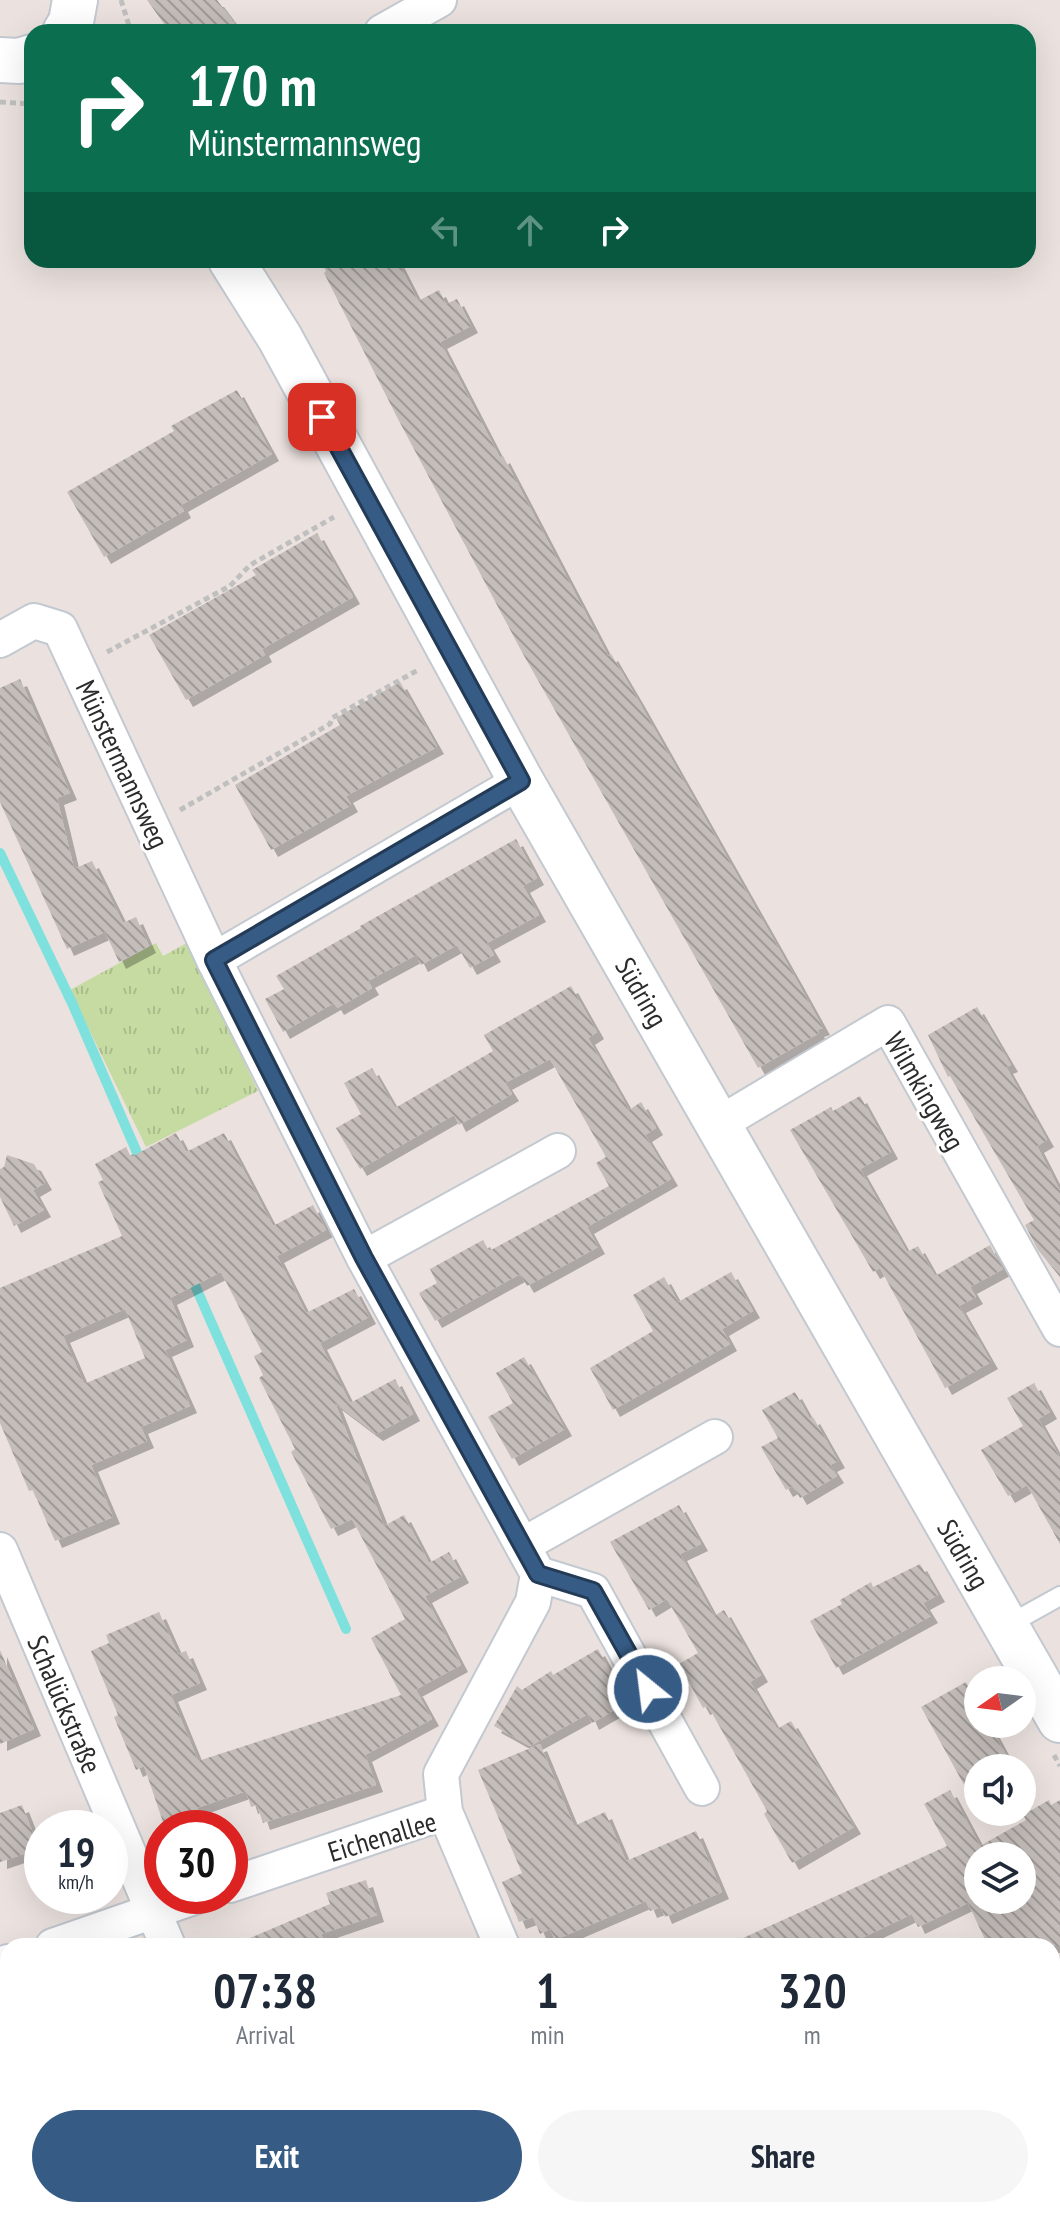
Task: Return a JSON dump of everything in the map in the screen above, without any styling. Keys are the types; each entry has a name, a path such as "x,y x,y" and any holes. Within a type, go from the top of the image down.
{"street":[{"path":"396,24 439,0"},
{"path":"0,60 24,59"},
{"name":"Südring","path":"236,268 280,338 521,781 1060,1720"},
{"name":"Münstermannsweg","path":"0,640 34,621 60,629 214,960 364,1258 531,1559"},
{"path":"214,960 521,781"},
{"name":"Wilmkingweg","path":"717,1125 888,1023 1060,1329"},
{"path":"364,1258 558,1151"},
{"path":"531,1559 715,1437"},
{"name":"Schalückstraße","path":"0,1550 144,1890"},
{"path":"531,1559 593,1591 702,1788"},
{"path":"445,1812 441,1774 533,1602 531,1559"},
{"name":"Eichenallee","path":"248,1879 445,1812 499,1938"},
{"path":"76,1938 144,1914"},
{"name":"Schalückstraße","path":"154,1914 165,1938"}],"lane":[{"path":"1006,1626 1060,1596"}],"path":[{"path":"121,0 129,24"},
{"path":"0,102 24,104"},
{"path":"78,668 230,586 250,565 345,510"},
{"path":"152,826 330,724 332,718 420,668"}],"green space":[{"path":"156,943 163,956 187,943 258,1091 146,1147 70,990"}],"building":[{"path":"147,0 217,0 235,24 164,24"},
{"path":"324,268 401,268 418,301 439,290 446,304 457,299 471,326 440,342 608,656 611,654 638,700 823,1028 817,1030 819,1033 758,1068 523,654 398,419 324,273"},
{"path":"237,390 272,454 181,505 184,511 104,557 67,492 174,431 171,426"},
{"path":"317,533 353,597 262,649 265,655 186,700 149,635 256,575 252,570"},
{"path":"20,679 70,793 57,798 74,869 92,861 123,923 136,917 149,946 119,962 105,932 67,949 0,802 0,688"},
{"path":"400,682 437,747 346,796 351,805 271,850 235,785 340,725 336,718"},
{"path":"516,839 537,878 523,886 539,915 487,943 494,955 470,968 457,945 421,965 416,955 368,981 372,988 337,1008 334,1003 283,1032 265,999 284,989 276,976"},
{"path":"571,986 597,1032 588,1038 629,1110 641,1102 656,1128 645,1135 671,1179 587,1227 598,1247 527,1286 520,1274 435,1321 419,1293 437,1283 430,1269 483,1240 489,1251 609,1186 596,1163 606,1157 550,1059 505,1083 512,1094 459,1125 454,1115 360,1169 336,1128 361,1114 344,1083 372,1068 395,1108 493,1051 484,1035"},
{"path":"977,1007 1011,1065 1006,1067 1047,1140 1037,1146 1060,1191 1060,1277 1038,1250 1025,1225 1034,1220 948,1077 928,1035"},
{"path":"860,1096 891,1152 860,1169 907,1252 918,1246 935,1276 990,1245 1003,1269 970,1287 976,1297 959,1306 991,1362 945,1388 880,1268 873,1272 790,1130 831,1107 833,1111"},
{"path":"176,1133 186,1152 224,1133 273,1226 313,1205 326,1230 277,1256 306,1313 354,1289 369,1317 320,1343 350,1403 395,1379 413,1414 376,1434 335,1403 384,1526 404,1515 429,1563 449,1552 462,1576 425,1596 461,1665 413,1691 416,1690 432,1719 365,1755 376,1785 263,1823 257,1805 251,1807 246,1791 198,1810 159,1810 144,1766 136,1770 114,1717 118,1715 91,1651 109,1643 106,1635 159,1612 178,1654 186,1651 200,1683 171,1695 198,1761 401,1695 371,1638 405,1619 352,1519 331,1529 291,1452 295,1449 259,1378 263,1375 254,1356 262,1352 221,1272 170,1298 187,1340 165,1350 190,1406 141,1427 147,1441 91,1465 113,1517 55,1541 33,1490 29,1491 0,1423 0,1288 122,1236 98,1182 103,1180 95,1164 126,1147 131,1157","holes":["125,1309 145,1358 84,1384 63,1336"]},
{"path":"7,1155 34,1164 45,1183 33,1190 44,1210 14,1226 0,1197 0,1169 4,1167"},
{"path":"731,1272 753,1311 722,1329 730,1344 613,1410 590,1368 653,1331 633,1295 664,1277 678,1302"},
{"path":"524,1357 565,1429 512,1459 488,1417 513,1403 496,1373"},
{"path":"1034,1383 1050,1412 1038,1419 1060,1458 1060,1544 1027,1485 1008,1496 981,1450 1023,1426 1007,1398"},
{"path":"795,1392 838,1461 830,1465 837,1476 800,1498 793,1486 786,1490 761,1447 778,1438 762,1410"},
{"path":"679,1505 701,1544 680,1554 714,1616 724,1610 761,1675 750,1682 777,1729 791,1721 854,1827 792,1863 764,1814 767,1811 708,1706 703,1708 679,1664 698,1653 667,1599 649,1610 610,1542"},
{"path":"920,1564 938,1595 923,1603 931,1616 836,1668 810,1621 842,1604 840,1600 871,1582 873,1587"},
{"path":"598,1649 623,1695 613,1700 618,1708 592,1723 588,1714 530,1746 494,1726 517,1686 522,1690 551,1671 553,1675"},
{"path":"0,1650 34,1729 0,1744"},
{"path":"964,1683 964,1738 997,1738 1005,1754 964,1754 964,1785 921,1707"},
{"path":"540,1744 574,1826 605,1812 626,1861 696,1831 722,1892 665,1917 661,1907 650,1911 646,1901 560,1938 554,1938 550,1929 540,1934 533,1917 519,1922 502,1882 522,1873 478,1770"},
{"path":"950,1790 964,1816 964,1826 969,1826 978,1842 964,1842 964,1905 918,1927 912,1914 862,1938 743,1938 947,1846 924,1804"},
{"path":"1049,1800 1051,1805 1060,1800 1060,1938 984,1938 973,1914 1036,1914 1036,1842 987,1842 1015,1826 1036,1826 1036,1808"},
{"path":"22,1805 24,1810 24,1854 0,1862 0,1813"},
{"path":"366,1880 377,1915 321,1934 323,1938 250,1938 330,1904 326,1893"}],"waterway":[{"path":"0,853 72,1003 142,1164"},
{"path":"190,1274 346,1629"}],"route":[{"path":"322,417 521,781 214,960 364,1258 538,1574 593,1591 648,1689"}]}
